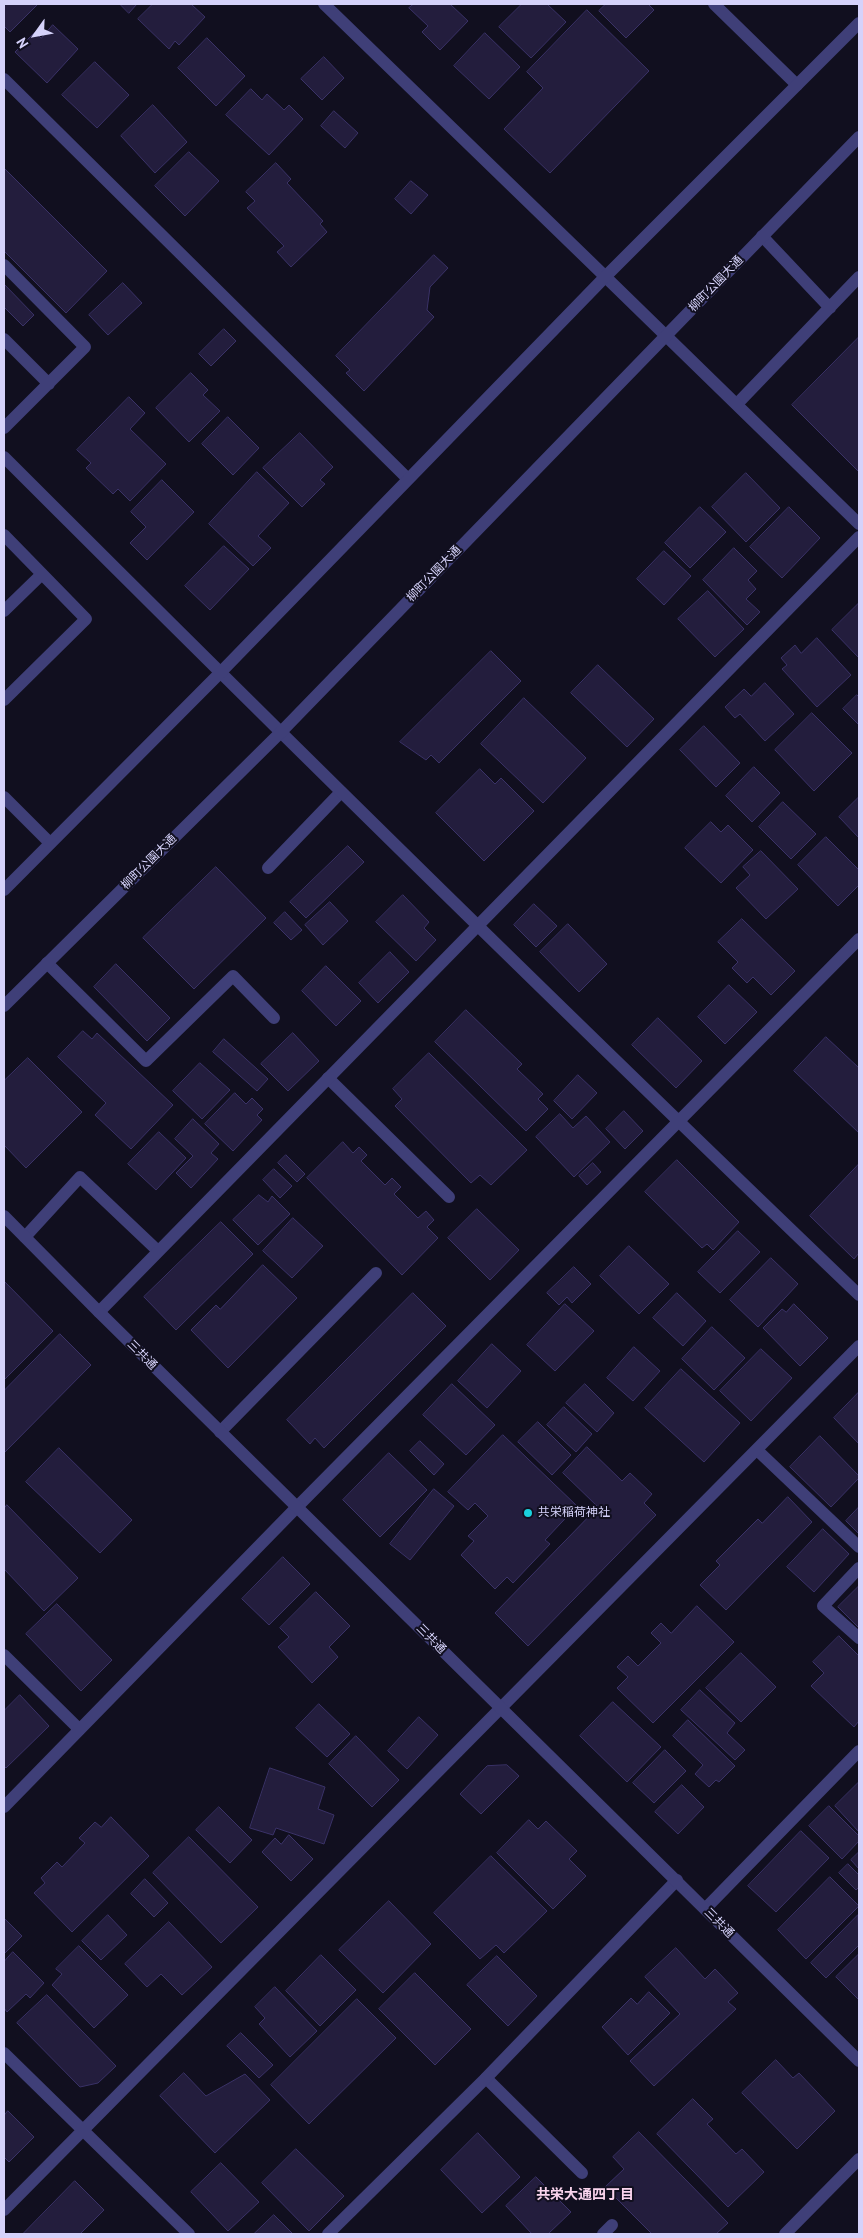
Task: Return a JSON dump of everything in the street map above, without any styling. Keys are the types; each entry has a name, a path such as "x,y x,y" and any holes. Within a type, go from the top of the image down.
{"street":[{"path":"324,4 667,335 859,524"},
{"path":"714,4 797,85"},
{"path":"4,890 220,673 605,277 859,23"},
{"path":"4,79 408,478"},
{"name":"柳町公園大通","path":"4,1006 280,732 859,137"},
{"path":"762,236 830,308"},
{"path":"4,265 85,347 4,428"},
{"path":"737,404 859,277"},
{"path":"4,339 49,384"},
{"path":"4,457 341,792 678,1122 859,1295"},
{"path":"4,536 86,619 4,700"},
{"path":"99,1312 477,924 859,537"},
{"path":"4,611 42,574"},
{"path":"268,868 341,792"},
{"path":"4,797 50,843"},
{"path":"4,1807 297,1506 859,939"},
{"path":"47,963 146,1061 233,976 274,1018"},
{"path":"328,1078 449,1197"},
{"path":"25,1237 80,1177 158,1251"},
{"name":"三共通","path":"4,1216 220,1432 859,2061"},
{"path":"220,1432 376,1273"},
{"path":"4,2210 502,1709 859,1346"},
{"path":"757,1450 859,1547"},
{"path":"859,1568 824,1606 859,1638"},
{"path":"4,1655 79,1729"},
{"path":"705,1909 859,1751"},
{"path":"328,2234 486,2078 677,1880"},
{"path":"4,2053 189,2234"},
{"path":"486,2078 582,2173"},
{"path":"785,2234 859,2159"},
{"path":"603,2234 612,2225"}],"building":[{"path":"4,4 38,4 10,32 4,26"},
{"path":"120,4 137,4 129,13"},
{"path":"153,4 191,4 205,17 179,45 175,41 169,49 138,19"},
{"path":"414,4 450,4 468,21 440,50 422,32 428,26 409,8"},
{"path":"522,4 547,4 566,22 531,58 499,27"},
{"path":"606,4 648,4 654,10 626,38 599,11"},
{"path":"587,10 649,71 550,173 504,129 543,88 527,72"},
{"path":"53,25 78,49 47,83 15,52 35,32 41,38"},
{"path":"485,33 520,67 489,99 454,66"},
{"path":"207,38 245,76 216,106 178,68"},
{"path":"324,57 344,78 322,100 301,79"},
{"path":"95,62 129,95 97,128 62,95"},
{"path":"251,89 262,100 267,94 284,110 289,105 303,119 269,155 226,115"},
{"path":"153,105 187,142 155,173 121,136"},
{"path":"334,111 358,133 345,148 321,126"},
{"path":"189,152 219,181 185,216 155,186"},
{"path":"276,163 291,179 287,183 323,221 320,224 327,232 291,267 277,252 284,246 247,208 255,201 246,192"},
{"path":"4,168 107,271 66,313 4,251"},
{"path":"411,181 428,195 411,214 395,199"},
{"path":"434,255 448,268 430,287 427,310 434,317 364,391 346,373 350,370 336,356"},
{"path":"123,283 142,303 108,335 89,315"},
{"path":"4,284 34,315 23,326 4,307"},
{"path":"224,329 236,341 211,366 199,354"},
{"path":"859,337 859,472 792,405"},
{"path":"191,373 208,390 203,395 220,411 189,442 156,408"},
{"path":"129,397 145,413 130,429 166,464 130,501 118,489 113,494 86,468 91,463 77,450"},
{"path":"228,417 259,448 233,475 202,444"},
{"path":"300,433 333,467 320,480 325,484 302,507 263,468"},
{"path":"257,472 289,503 258,536 271,548 253,566 209,524"},
{"path":"746,473 780,508 746,542 712,507"},
{"path":"162,480 194,512 147,560 130,543 146,527 131,512"},
{"path":"700,507 726,532 690,568 665,543"},
{"path":"789,507 820,538 782,578 750,547"},
{"path":"224,546 249,569 210,610 185,586"},
{"path":"734,548 757,571 748,580 756,589 746,599 760,612 747,625 703,580"},
{"path":"664,551 691,576 664,605 637,579"},
{"path":"708,591 744,629 715,657 678,619"},
{"path":"859,603 859,658 832,630"},
{"path":"817,638 851,675 817,707 782,669 787,665 781,658 795,645 801,653"},
{"path":"491,651 521,681 439,763 431,755 426,760 400,742"},
{"path":"598,665 654,719 627,747 571,693"},
{"path":"765,683 794,714 765,741 740,714 735,718 725,707 744,689 751,696"},
{"path":"857,695 859,697 859,725 843,709"},
{"path":"524,698 586,758 543,803 481,744"},
{"path":"812,713 852,753 814,791 775,750"},
{"path":"704,726 740,763 716,787 680,750"},
{"path":"754,767 780,793 752,822 726,796"},
{"path":"480,769 495,784 501,778 534,811 484,861 436,813"},
{"path":"859,797 859,838 839,817"},
{"path":"783,802 816,834 791,859 759,827"},
{"path":"711,822 721,832 728,825 753,850 721,883 685,848"},
{"path":"826,837 859,870 859,885 838,906 798,865"},
{"path":"348,846 364,862 306,918 290,902"},
{"path":"761,851 798,889 766,919 736,888 750,875 743,867"},
{"path":"216,867 266,918 194,989 143,938"},
{"path":"403,895 429,922 424,928 436,940 416,961 376,922"},
{"path":"330,902 348,921 323,945 305,925"},
{"path":"534,904 557,926 536,947 514,925"},
{"path":"285,912 302,930 291,940 274,923"},
{"path":"742,919 795,971 771,995 753,977 747,983 732,968 738,962 718,942"},
{"path":"568,924 607,964 579,992 540,952"},
{"path":"390,952 409,972 378,1003 359,983"},
{"path":"116,964 170,1018 147,1041 94,987"},
{"path":"326,966 361,1001 336,1026 302,991"},
{"path":"729,985 757,1012 725,1044 698,1017"},
{"path":"466,1010 522,1064 517,1069 543,1094 538,1099 548,1109 526,1131 435,1042"},
{"path":"658,1018 702,1061 676,1088 632,1045"},
{"path":"83,1031 92,1039 97,1033 173,1105 131,1149 95,1115 106,1103 58,1057"},
{"path":"293,1033 319,1061 288,1091 261,1064"},
{"path":"826,1037 859,1068 859,1133 794,1071"},
{"path":"224,1039 268,1079 257,1091 213,1052"},
{"path":"429,1053 527,1150 491,1185 480,1175 471,1183 395,1106 402,1099 393,1089"},
{"path":"28,1058 82,1112 26,1168 4,1145 4,1081"},
{"path":"200,1063 230,1090 202,1119 173,1091"},
{"path":"578,1075 597,1093 572,1119 554,1101"},
{"path":"235,1093 246,1104 252,1098 263,1109 257,1115 262,1120 233,1151 205,1124"},
{"path":"624,1111 643,1131 625,1149 606,1129"},
{"path":"560,1114 573,1128 586,1116 610,1142 574,1177 536,1137"},
{"path":"193,1119 219,1144 211,1153 218,1159 191,1188 176,1173 193,1156 175,1139"},
{"path":"159,1132 186,1158 156,1190 128,1164"},
{"path":"343,1142 353,1153 359,1147 367,1155 361,1161 385,1185 392,1178 401,1187 394,1194 418,1218 426,1211 434,1220 427,1227 438,1238 402,1275 307,1178"},
{"path":"286,1155 305,1174 297,1182 278,1163"},
{"path":"677,1160 739,1222 713,1250 707,1244 702,1248 645,1192"},
{"path":"593,1163 601,1172 587,1185 579,1176"},
{"path":"859,1164 859,1253 854,1259 810,1216"},
{"path":"274,1169 292,1186 280,1198 263,1180"},
{"path":"259,1195 268,1202 272,1196 290,1214 258,1245 233,1220"},
{"path":"477,1209 519,1250 490,1280 448,1238"},
{"path":"293,1218 323,1246 292,1278 263,1251"},
{"path":"221,1222 253,1254 176,1330 144,1297"},
{"path":"738,1231 760,1252 720,1293 698,1272"},
{"path":"629,1246 669,1284 639,1314 600,1276"},
{"path":"771,1258 798,1284 758,1327 730,1300"},
{"path":"263,1265 297,1298 228,1368 191,1330 216,1305 220,1309"},
{"path":"574,1267 591,1284 572,1303 567,1297 559,1305 547,1293"},
{"path":"4,1281 53,1331 4,1380"},
{"path":"413,1293 446,1326 324,1448 315,1438 310,1444 287,1420"},
{"path":"677,1293 706,1321 683,1346 653,1318"},
{"path":"565,1304 594,1331 555,1371 527,1345"},
{"path":"794,1304 828,1338 800,1366 763,1328 782,1309 786,1312"},
{"path":"712,1327 745,1358 714,1390 682,1359"},
{"path":"60,1334 91,1365 4,1453 4,1391"},
{"path":"492,1344 521,1371 487,1408 458,1381"},
{"path":"634,1347 660,1371 633,1401 607,1378"},
{"path":"761,1349 792,1378 751,1421 720,1391"},
{"path":"681,1369 740,1423 704,1462 645,1408"},
{"path":"452,1384 495,1425 466,1455 423,1415"},
{"path":"585,1384 614,1413 597,1432 566,1403"},
{"path":"859,1392 859,1444 834,1418"},
{"path":"564,1407 592,1434 576,1452 547,1425"},
{"path":"538,1422 571,1455 552,1475 518,1442"},
{"name":"共栄稲荷神社","path":"503,1435 577,1506 545,1540 550,1544 513,1583 507,1577 495,1589 461,1555 474,1541 468,1536 488,1516 475,1503 468,1510 448,1492"},
{"path":"820,1436 859,1476 831,1507 790,1467"},
{"path":"420,1441 444,1464 434,1475 410,1451"},
{"path":"587,1447 622,1481 630,1473 652,1494 644,1503 656,1515 528,1646 495,1613 598,1507 563,1473"},
{"path":"59,1448 132,1520 100,1553 26,1482"},
{"path":"389,1453 427,1490 380,1537 343,1500"},
{"path":"434,1489 454,1506 410,1560 390,1544"},
{"path":"788,1497 812,1522 726,1610 700,1585 720,1565 716,1561 758,1519 762,1523"},
{"path":"7,1505 78,1578 44,1611 4,1569 4,1509"},
{"path":"859,1507 859,1534 846,1521"},
{"path":"823,1529 849,1554 814,1592 787,1567"},
{"path":"283,1557 310,1584 269,1625 242,1599"},
{"path":"859,1586 859,1628 838,1607"},
{"path":"316,1592 350,1626 329,1647 338,1657 312,1683 278,1647 289,1637 280,1628"},
{"path":"57,1604 112,1660 81,1691 26,1634"},
{"path":"697,1606 734,1642 653,1723 617,1688 628,1677 617,1667 628,1656 638,1666 661,1643 651,1633 661,1623 671,1633"},
{"path":"839,1636 859,1656 859,1721 854,1727 811,1686 824,1673 813,1662"},
{"path":"741,1653 776,1687 741,1722 706,1688"},
{"path":"700,1690 735,1723 727,1733 745,1750 735,1760 681,1710"},
{"path":"20,1695 49,1726 6,1768 4,1766 4,1711"},
{"path":"613,1702 661,1747 627,1782 580,1736"},
{"path":"319,1704 350,1734 327,1757 296,1728"},
{"path":"419,1717 438,1735 407,1769 388,1751"},
{"path":"688,1720 735,1766 719,1782 716,1780 709,1787 695,1774 703,1765 673,1736"},
{"path":"356,1736 399,1780 372,1807 329,1764"},
{"path":"665,1750 686,1771 654,1803 633,1783"},
{"path":"507,1765 519,1776 481,1814 460,1794 487,1766"},
{"path":"270,1768 325,1787 318,1809 334,1815 324,1844 276,1828 273,1835 250,1828"},
{"path":"859,1782 859,1832 835,1806"},
{"path":"682,1785 704,1807 678,1834 655,1812"},
{"path":"829,1806 859,1836 859,1841 842,1859 809,1826"},
{"path":"219,1807 252,1840 230,1863 196,1830"},
{"path":"111,1817 149,1856 72,1932 34,1893 45,1883 41,1878 57,1862 62,1867 85,1843 79,1838 95,1822 101,1827"},
{"path":"529,1820 538,1829 546,1821 577,1851 569,1859 586,1876 553,1909 497,1853"},
{"path":"801,1831 829,1858 776,1912 748,1886"},
{"path":"289,1835 313,1859 291,1881 262,1852 275,1838 281,1844"},
{"path":"189,1837 258,1907 221,1943 153,1873"},
{"path":"859,1852 859,1869 851,1860"},
{"path":"491,1856 547,1911 504,1953 496,1945 480,1959 434,1913"},
{"path":"848,1864 859,1875 859,1887 856,1890 839,1873"},
{"path":"830,1877 859,1906 806,1959 778,1930"},
{"path":"145,1879 168,1903 154,1917 131,1894"},
{"path":"389,1901 431,1944 383,1993 339,1950"},
{"path":"108,1915 127,1935 101,1960 82,1941"},
{"path":"858,1915 859,1945 826,1978 811,1963"},
{"path":"4,1918 22,1936 4,1954"},
{"path":"169,1922 212,1967 182,1995 161,1974 147,1987 125,1964"},
{"path":"79,1946 128,1995 94,2028 52,1985 62,1974 56,1969"},
{"path":"676,1948 705,1979 715,1969 738,1993 728,2002 736,2009 654,2086 630,2061 680,2014 645,1977"},
{"path":"13,1952 44,1983 30,1998 26,1994 7,2012 4,2008 4,1962"},
{"path":"859,1954 859,2000 836,1977"},
{"path":"321,1955 356,1990 320,2026 286,1991"},
{"path":"497,1956 537,1996 508,2026 467,1985"},
{"path":"415,1973 471,2029 435,2065 379,2009"},
{"path":"275,1987 317,2031 290,2057 259,2024 265,2018 255,2007"},
{"path":"649,1992 670,2013 628,2055 602,2027 631,1998 637,2004"},
{"path":"47,1995 116,2066 98,2083 80,2087 17,2023"},
{"path":"357,1999 396,2038 309,2124 271,2085"},
{"path":"241,2033 273,2065 259,2078 227,2046"},
{"path":"776,2060 793,2078 799,2073 835,2111 797,2149 742,2093"},
{"path":"184,2073 206,2096 245,2074 270,2100 215,2153 160,2096"},
{"path":"693,2099 713,2119 707,2124 736,2154 742,2149 764,2172 728,2207 657,2134"},
{"path":"8,2111 34,2137 9,2162 4,2157 4,2116"},
{"path":"639,2132 728,2223 716,2234 652,2234 605,2187 624,2169 613,2157"},
{"path":"478,2133 520,2177 482,2213 441,2170"},
{"path":"296,2149 344,2196 309,2231 262,2183"},
{"path":"221,2163 259,2202 228,2231 191,2192"},
{"path":"536,2177 571,2212 548,2234 532,2234 506,2206"},
{"path":"75,2181 104,2210 80,2234 23,2234"},
{"path":"274,2215 293,2234 254,2234"}],"place":[{"name":"共栄稲荷神社","path":"528,1513"}],"district":[{"name":"共栄大通四丁目","path":"585,2195"}]}
